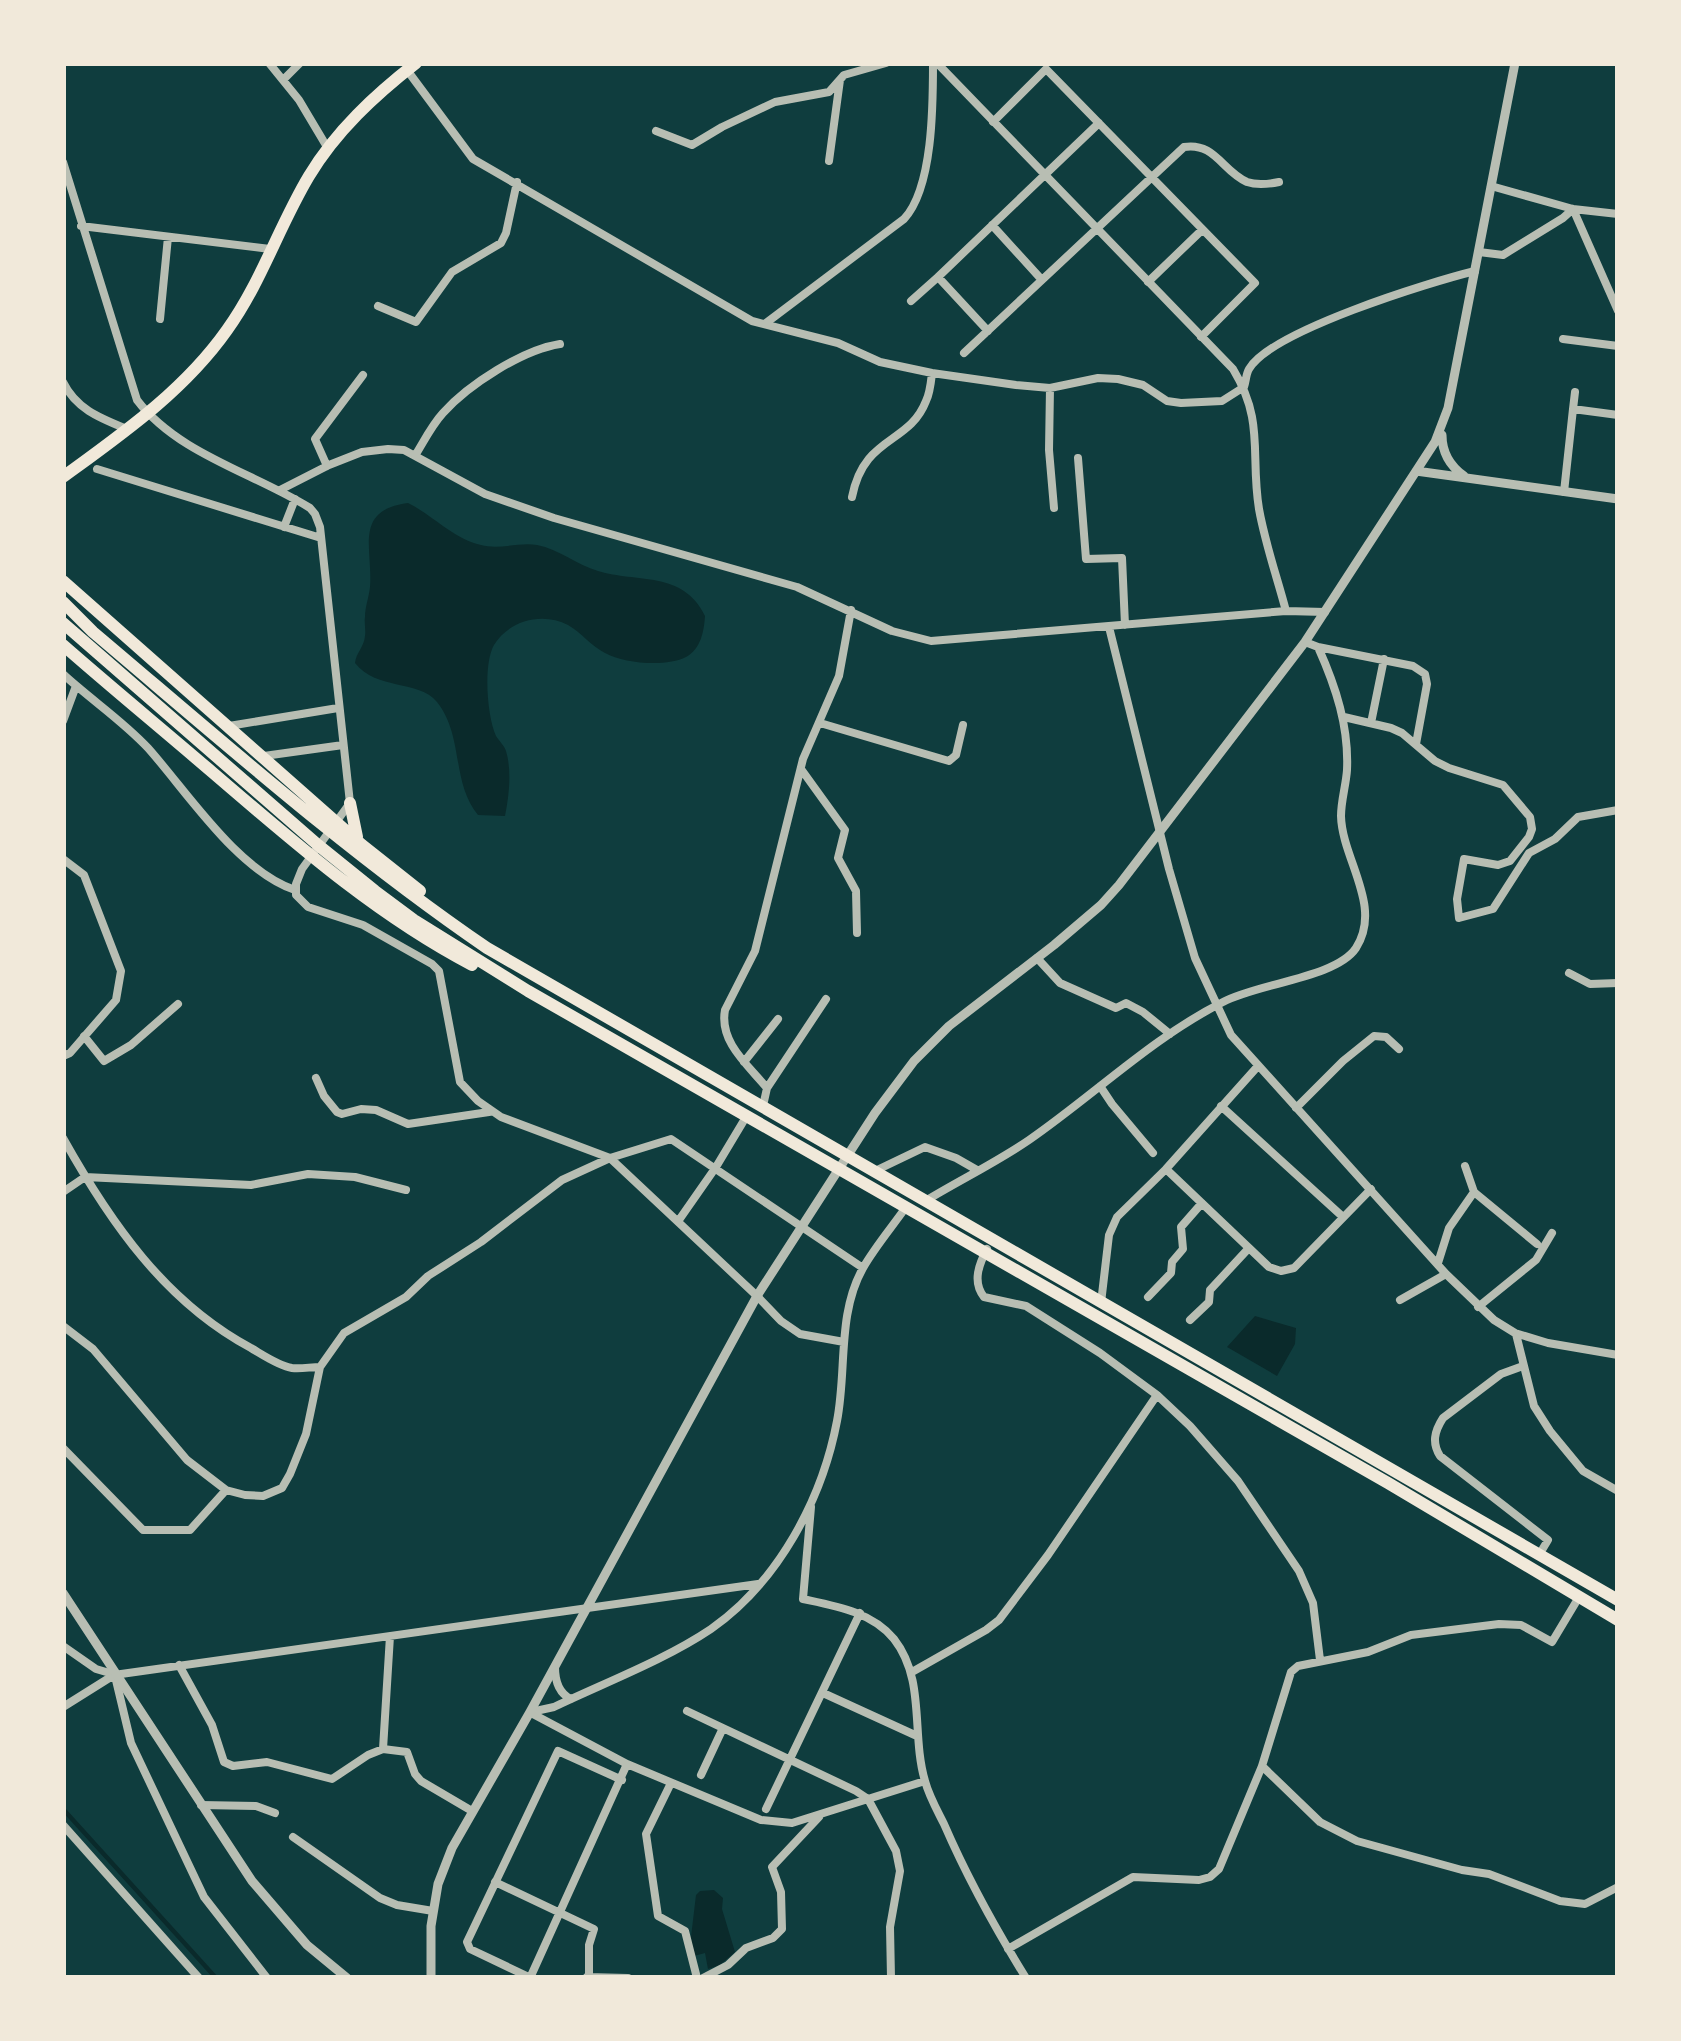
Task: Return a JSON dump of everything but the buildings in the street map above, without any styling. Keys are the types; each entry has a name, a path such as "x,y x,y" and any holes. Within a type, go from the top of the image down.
{"highway":[{"path":"63,477 128,430 192,373 250,294 310,174 328,148 364,107 411,66"},
{"path":"63,581 262,756 333,826 535,975"},
{"path":"67,606 435,912 488,948 927,1200 988,1246 1618,1620"},
{"path":"63,623 314,850"},
{"path":"63,645 314,850 528,991 838,1170 1101,1303 1618,1600"},
{"path":"350,803 362,845"}],"street":[{"path":"269,63 328,148"},
{"path":"283,80 300,63"},
{"path":"656,131 692,145 775,102 829,92 844,74 886,63"},
{"path":"934,63 1233,369 1244,387 1255,429 1259,508 1286,611"},
{"path":"765,324 914,208 927,150 934,63"},
{"path":"1467,478 1446,456 1442,430 1515,63"},
{"path":"411,66 473,159 752,320 838,343 880,362 932,373 1049,388 1098,378 1143,385 1166,401 1222,401 1244,387 1249,368 1309,329 1347,311 1475,271"},
{"path":"993,122 1048,66 1255,283 1201,337"},
{"path":"829,161 840,80"},
{"path":"911,301 1100,123"},
{"path":"964,353 1184,147 1195,145 1211,152 1247,182 1279,182"},
{"path":"63,162 131,387 148,413 191,445 315,514 350,803 298,878 299,899 308,908 363,925 439,971 460,1082 491,1112 610,1158 781,1322 800,1334 844,1342"},
{"path":"378,306 416,322 452,272 501,243 517,182"},
{"path":"1491,186 1573,209 1618,214"},
{"path":"1479,252 1503,255 1573,209"},
{"path":"1573,209 1618,311"},
{"path":"992,225 1042,280"},
{"path":"81,226 272,249"},
{"path":"1148,282 1202,230"},
{"path":"160,320 168,237"},
{"path":"938,277 988,331"},
{"path":"1563,339 1618,346"},
{"path":"416,454 439,418 479,382 545,346 560,344"},
{"path":"853,496 865,460 926,405 932,373"},
{"path":"327,466 315,439 363,375"},
{"path":"63,382 87,412 128,430"},
{"path":"1049,388 1054,508"},
{"path":"1564,492 1575,392"},
{"path":"1573,409 1618,415"},
{"path":"430,1976 433,1912 452,1848 757,1296 875,1113 922,1052 949,1026 1101,905 1305,642 1442,430"},
{"path":"279,491 362,452 388,449 416,454 485,494 797,587 892,631 931,641 1286,611 1325,612"},
{"path":"1078,458 1086,560 1122,558 1125,625"},
{"path":"97,469 321,538"},
{"path":"1416,471 1618,499"},
{"path":"284,527 295,499"},
{"path":"767,1088 734,1049 723,1020 755,951 801,769 839,676 851,610"},
{"path":"1109,627 1195,958 1232,1035 1478,1307 1515,1333 1618,1355"},
{"path":"1305,642 1413,666 1427,679 1416,745"},
{"path":"927,1200 1027,1142 1215,1006 1240,993 1326,971 1342,964 1356,948 1364,910 1341,816 1347,760 1344,717 1318,647"},
{"path":"1371,723 1384,659"},
{"path":"63,674 146,746 194,807 269,880 295,890"},
{"path":"63,722 76,686"},
{"path":"227,726 339,708"},
{"path":"1344,717 1402,733 1448,768 1503,785 1530,817 1529,837 1510,861 1498,865 1464,859 1456,898 1459,918 1493,910 1529,853 1555,839 1571,821 1618,810"},
{"path":"820,723 949,761 956,755 963,725"},
{"path":"262,756 343,745"},
{"path":"801,769 845,830 838,858 856,891 857,933"},
{"path":"63,859 84,875 121,971 116,1000 63,1056"},
{"path":"1037,958 1060,983 1115,1008 1126,1003 1171,1035"},
{"path":"1569,973 1590,984 1618,982"},
{"path":"762,1108 767,1088 826,999"},
{"path":"84,1036 104,1061 131,1046 178,1004"},
{"path":"744,1062 778,1019"},
{"path":"1296,1108 1374,1036 1386,1037 1399,1048"},
{"path":"1101,1303 1108,1235 1117,1217 1258,1066"},
{"path":"316,1078 324,1096 342,1114 376,1110 408,1124 491,1112"},
{"path":"1100,1086 1153,1153"},
{"path":"1221,1106 1343,1217"},
{"path":"679,1220 747,1116"},
{"path":"63,1138 106,1213 165,1283 205,1320 288,1368 320,1367"},
{"path":"63,1326 93,1349 187,1460 226,1490 263,1496 282,1488 306,1434 320,1367 344,1333 406,1297 428,1276 562,1180 610,1158 671,1139 863,1268"},
{"path":"875,1171 925,1147 977,1170"},
{"path":"1465,1166 1474,1192 1537,1244"},
{"path":"1166,1169 1269,1267 1288,1271 1371,1189"},
{"path":"63,1192 85,1177 250,1185 308,1174 355,1178 406,1190"},
{"path":"1438,1265 1449,1228 1474,1192"},
{"path":"1148,1297 1171,1273 1172,1262 1183,1249 1181,1227 1202,1203"},
{"path":"906,1207 863,1268 847,1316 837,1425 811,1506 803,1599 860,1613 892,1637 912,1672 925,1781 968,1879 1026,1978"},
{"path":"1478,1307 1536,1260 1552,1233"},
{"path":"988,1246 977,1279 984,1297 1026,1306 1100,1353 1157,1395 1238,1481 1299,1571 1313,1604 1320,1660"},
{"path":"1190,1320 1249,1248"},
{"path":"1400,1300 1446,1274"},
{"path":"1515,1333 1534,1406 1570,1458 1618,1491"},
{"path":"1522,1366 1501,1374 1442,1418 1435,1448 1548,1540 1539,1556"},
{"path":"912,1672 999,1620 1157,1395"},
{"path":"63,1448 143,1530 190,1530 226,1490"},
{"path":"530,1712 554,1707 712,1628 774,1566 811,1506"},
{"path":"63,1706 114,1675 758,1584"},
{"path":"63,1593 252,1881 308,1946 347,1978"},
{"path":"1008,1949 1133,1877 1199,1880 1219,1869 1298,1666 1368,1652 1411,1635 1498,1624 1521,1625 1552,1642 1579,1597"},
{"path":"766,1809 860,1613"},
{"path":"383,1750 390,1636"},
{"path":"63,1646 96,1669 114,1675"},
{"path":"179,1665 212,1725 220,1758 228,1765 267,1762 332,1779 368,1755 383,1750 406,1752 421,1781 472,1811"},
{"path":"555,1665 557,1684 571,1699"},
{"path":"114,1675 131,1743 204,1897 267,1978"},
{"path":"823,1693 917,1736"},
{"path":"687,1711 868,1799 896,1851 900,1871 890,1927 891,1978"},
{"path":"530,1712 627,1764 761,1820 792,1823 925,1781"},
{"path":"701,1775 723,1728"},
{"path":"622,1780 558,1751 467,1942 470,1949 531,1978 622,1780 627,1764"},
{"path":"1262,1766 1320,1822 1357,1841 1489,1874 1560,1900 1585,1904 1618,1887"},
{"path":"671,1784 646,1834 658,1916 685,1931 700,1978 782,1929 781,1892 772,1867 820,1814"},
{"path":"202,1805 244,1805 275,1813"},
{"path":"63,1826 200,1978"},
{"path":"293,1837 380,1898 433,1912"},
{"path":"495,1882 594,1929 588,1977 628,1978"}],"water":[{"path":"408,503 481,545 537,545 598,571 671,585 696,601 705,616 695,649 668,662 613,657 568,625 548,619 517,624 500,636 488,664 487,690 493,727 508,759 505,816 478,815 470,802 451,729 437,702 419,690 374,678 355,663 365,636 373,523 391,507"},
{"path":"1255,1316 1296,1328 1295,1344 1277,1376 1227,1347"},
{"path":"714,1890 723,1898 735,1952 708,1969 705,1953 694,1956 691,1937 696,1895"}],"waterway":[{"path":"63,1809 216,1978"}]}
